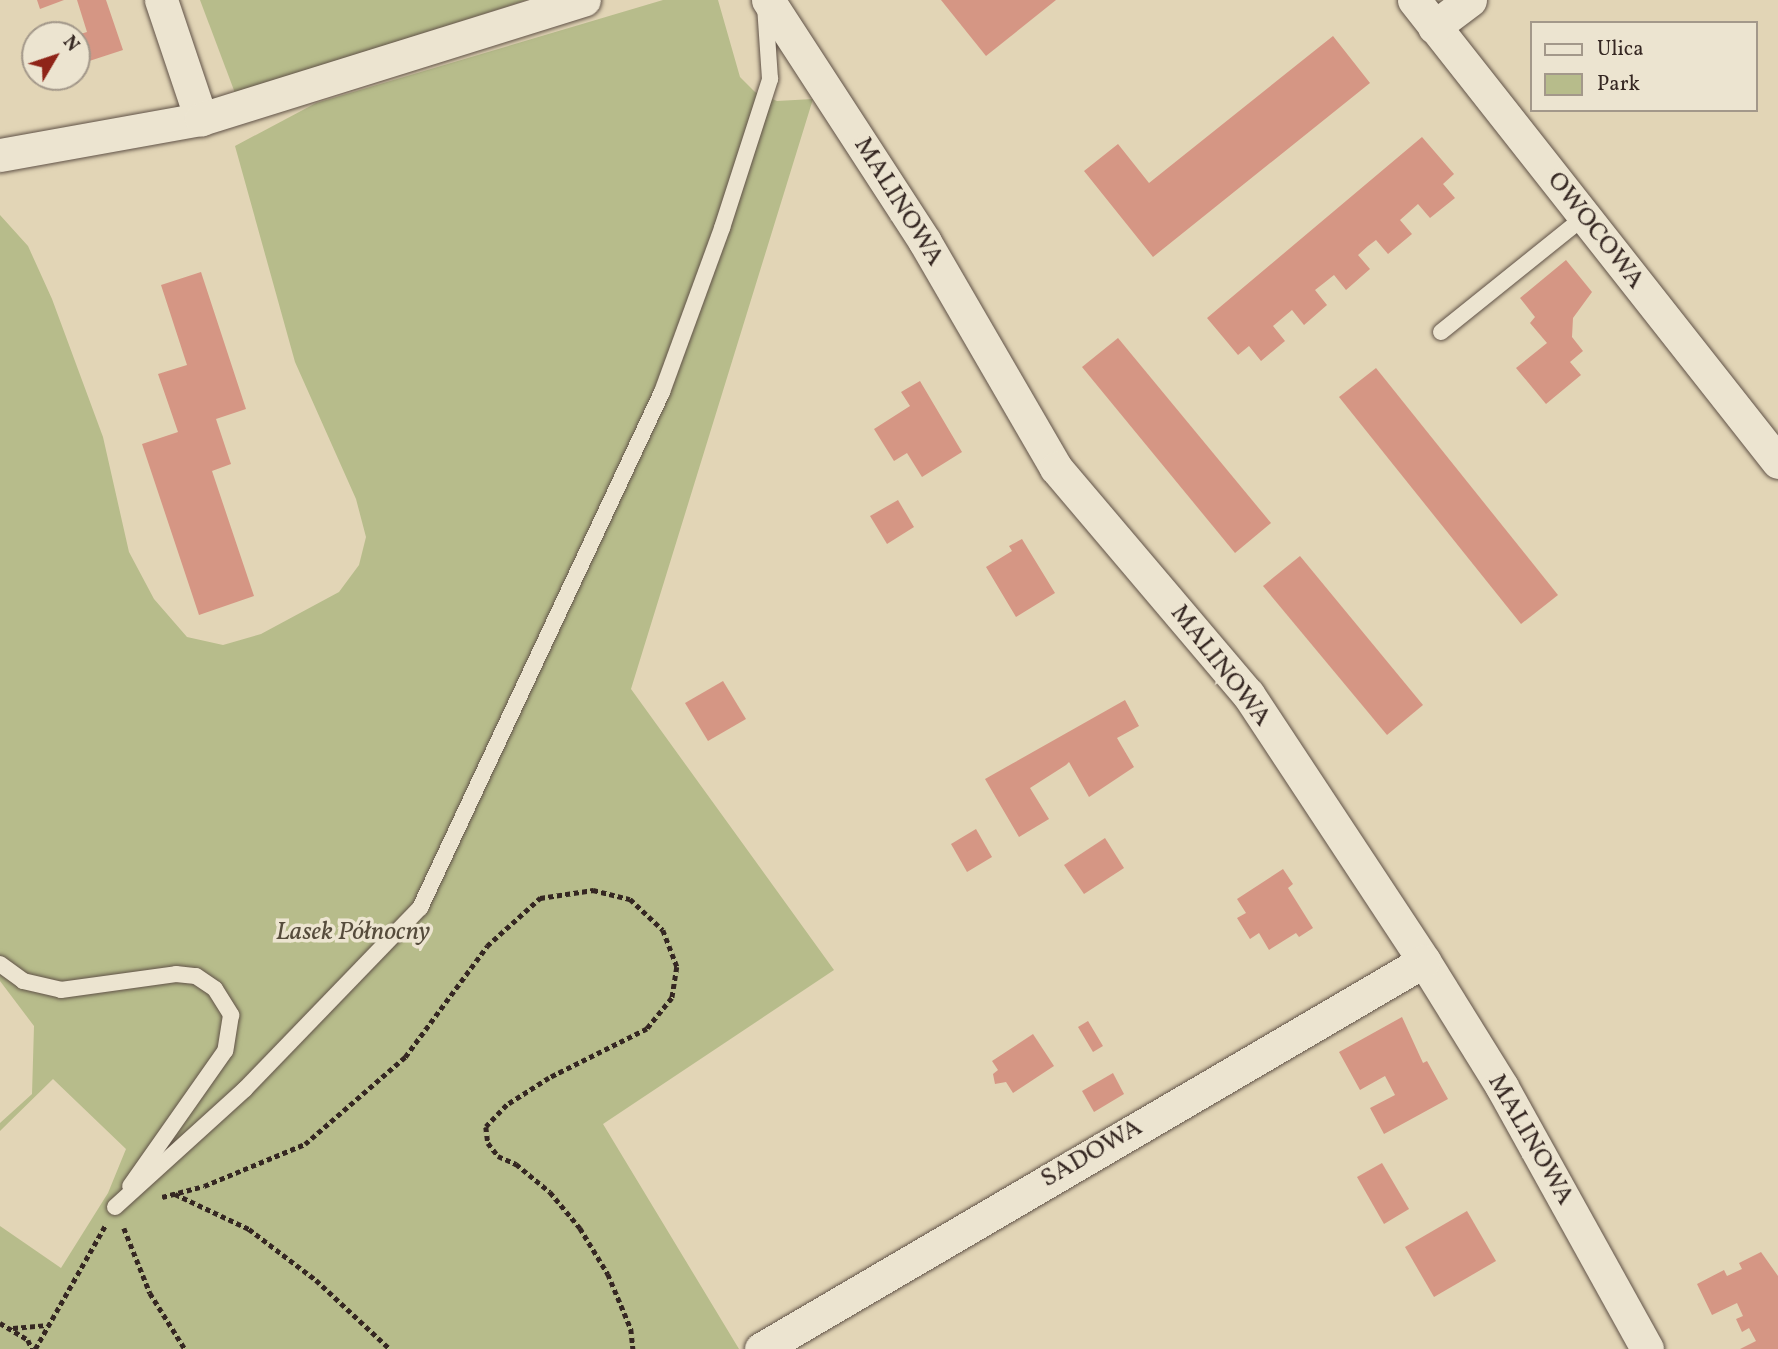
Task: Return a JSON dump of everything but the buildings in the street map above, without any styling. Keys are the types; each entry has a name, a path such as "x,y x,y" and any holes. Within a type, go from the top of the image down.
{"street":[{"path":"161,0 201,119"},
{"path":"0,155 201,119 584,0"},
{"name":"MALINOWA","path":"766,0 925,242 1056,468 1248,694 1424,961 1502,1087 1647,1349"},
{"name":"OWOCOWA","path":"1414,0 1778,461"},
{"path":"1434,27 1470,0"},
{"name":"SADOWA","path":"761,1349 1424,961"}],"lane":[{"path":"116,1207 246,1089 420,908 662,393 722,228 770,79 766,0"},
{"path":"1441,332 1584,217"},
{"path":"0,964 23,981 61,990 176,974 196,976 215,989 231,1015 225,1051 116,1207"}],"path":[{"path":"33,1349 116,1207 204,1186 306,1144 405,1057 487,946 540,898 593,890 630,900 663,930 677,967 672,998 648,1029 549,1079 507,1105 486,1126 488,1143 499,1156 516,1164 550,1192 580,1228 608,1274 631,1329 633,1349"},
{"path":"174,1194 249,1229 316,1280 390,1349"},
{"path":"116,1207 150,1293 185,1349"},
{"path":"0,1323 13,1328 28,1339 33,1349"},
{"path":"13,1328 47,1325"}],"green space":[{"path":"200,0 527,0 235,93"},
{"name":"Lasek Północny","path":"663,0 718,0 740,77 755,92 777,101 813,99 631,689 834,970 603,1124 739,1349 0,1349 0,1226 61,1268 108,1193 126,1149 53,1079 0,1131 0,1123 32,1094 34,1026 0,981 0,215 28,246 52,299 103,437 129,552 154,599 187,637 223,645 261,634 339,592 359,565 366,537 356,499 295,362 235,146 316,103"}]}
